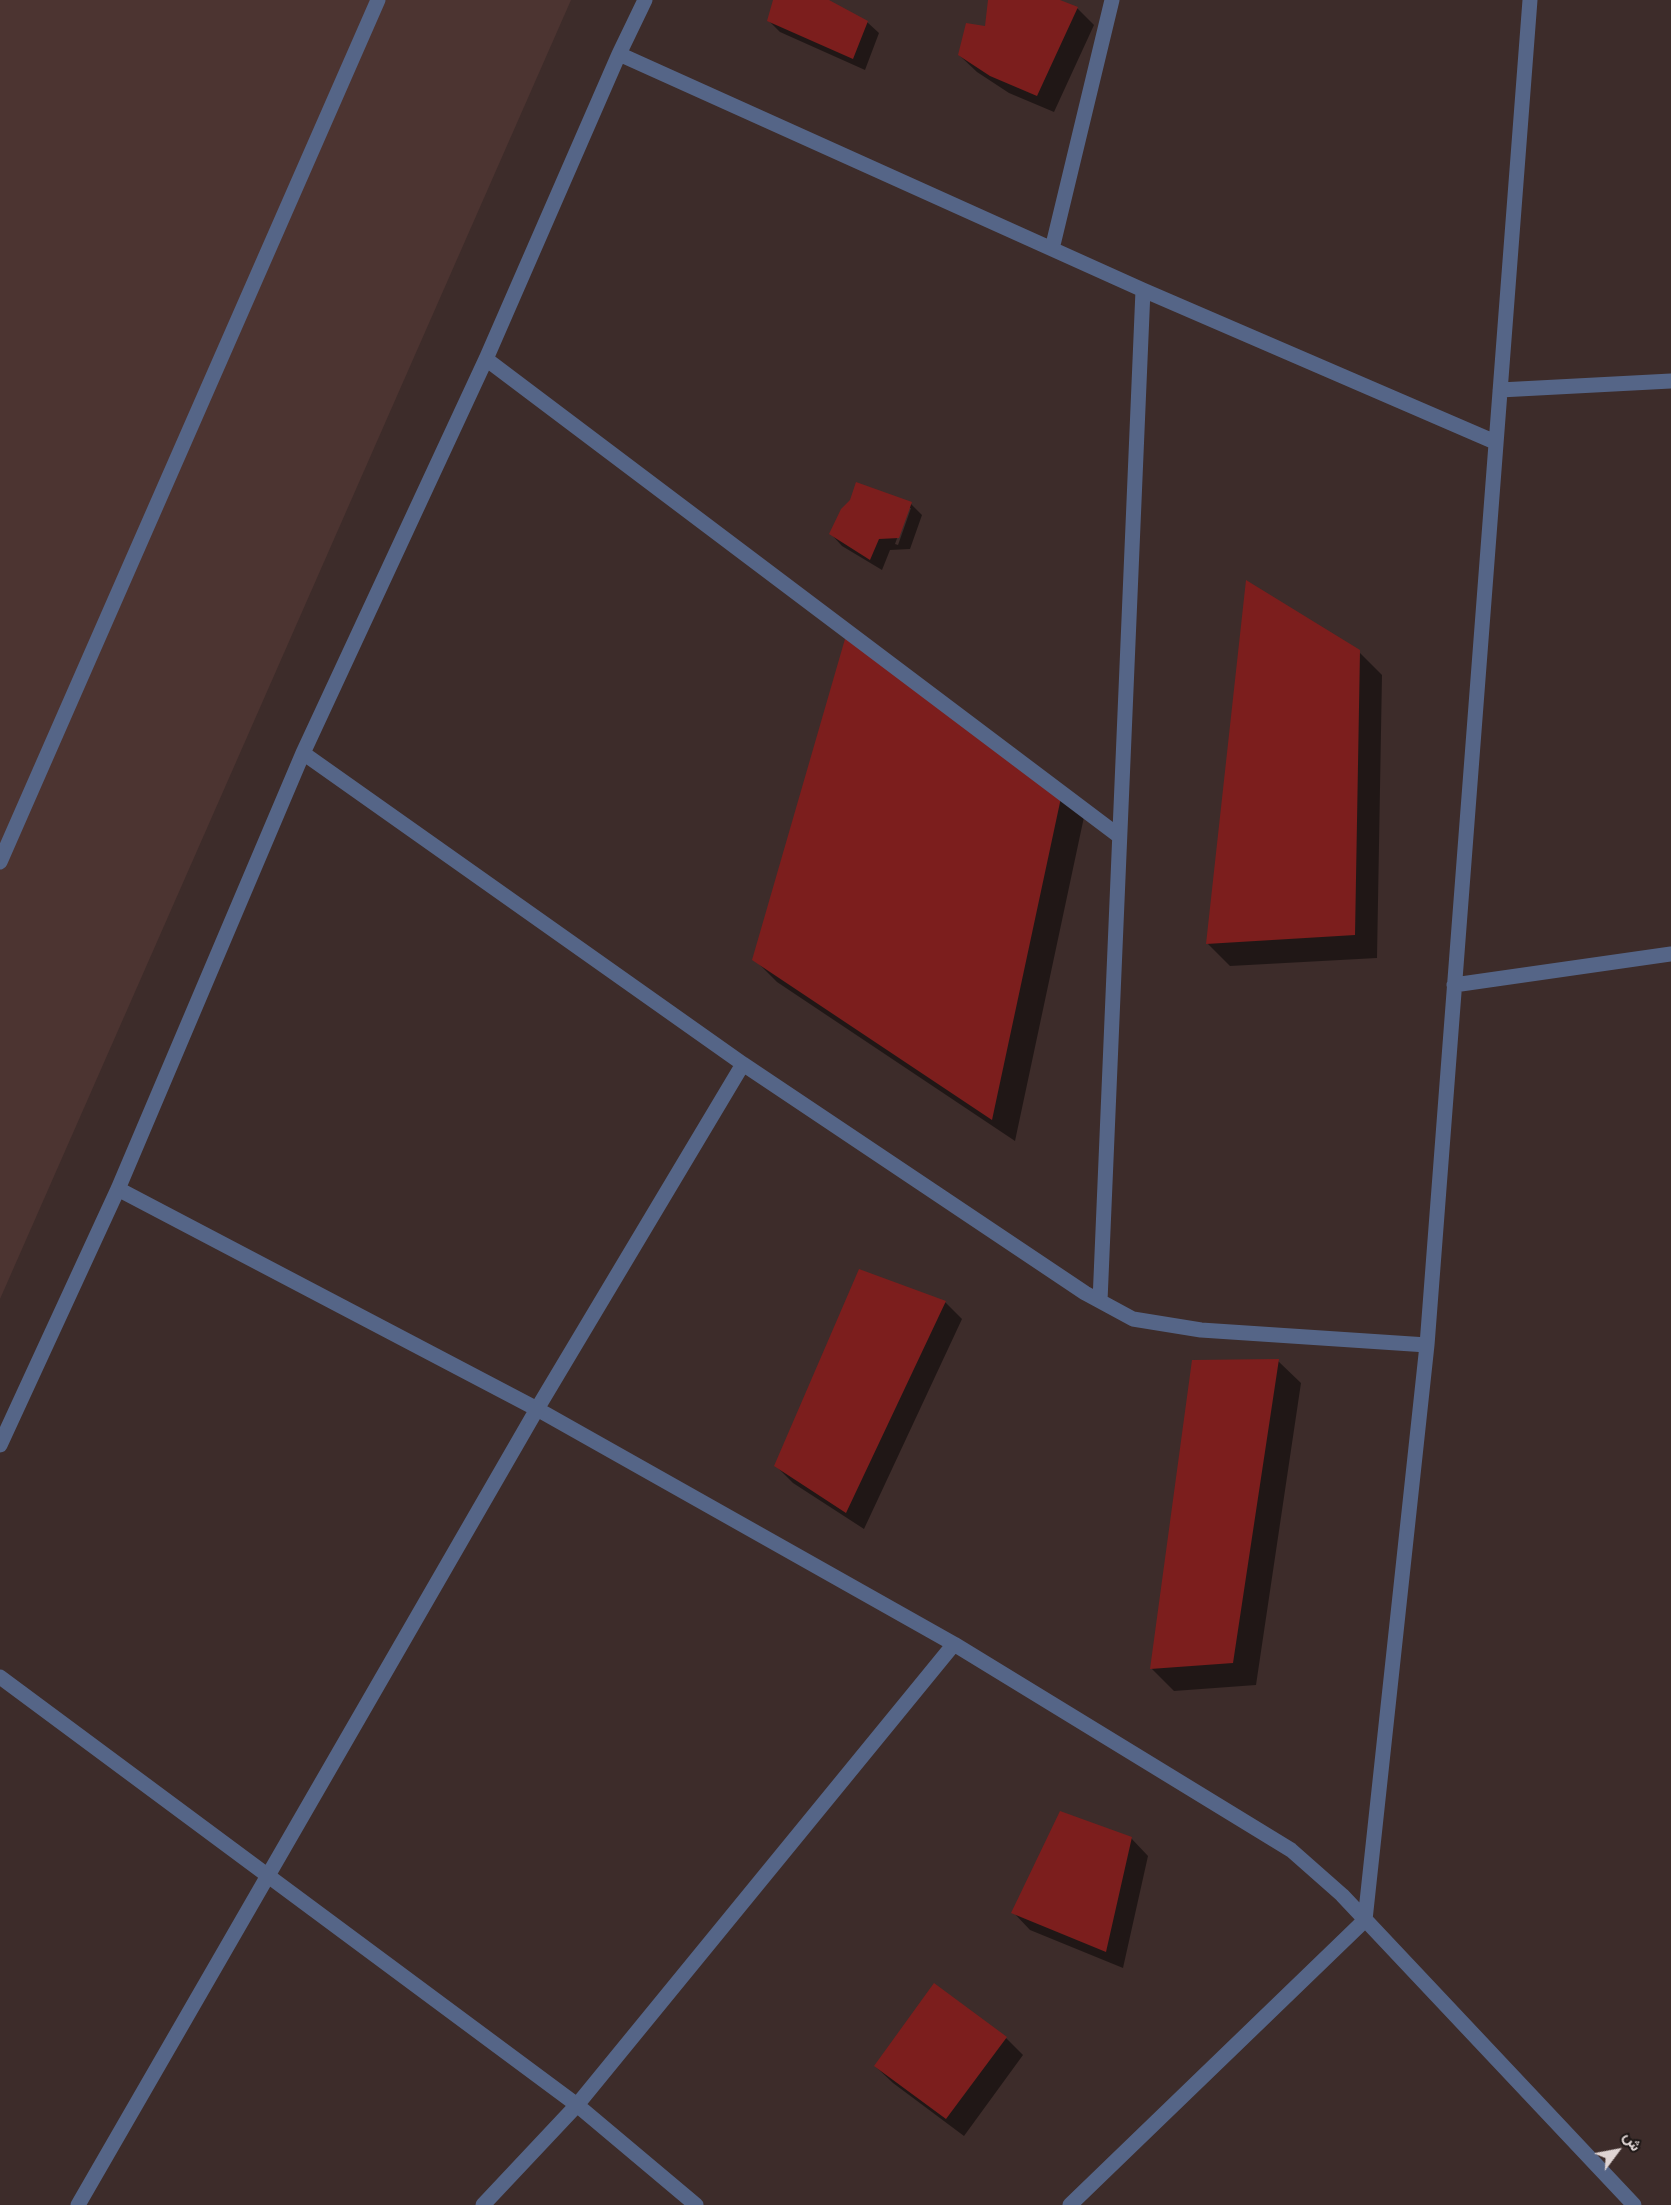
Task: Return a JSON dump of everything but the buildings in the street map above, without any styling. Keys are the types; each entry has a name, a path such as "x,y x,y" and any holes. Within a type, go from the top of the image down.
{"street":[{"path":"0,862 378,0"},
{"path":"0,1445 118,1189 303,753 486,359 619,54 645,0"},
{"path":"1052,249 1112,0"},
{"path":"1070,2205 1365,1920 1427,1345 1530,0"},
{"path":"619,54 1143,290 1495,442"},
{"path":"1100,1301 1143,290"},
{"path":"486,359 1119,836"},
{"path":"1500,390 1671,381"},
{"path":"303,753 743,1064 1075,1286 1133,1319 1201,1330 1427,1345"},
{"path":"1454,985 1671,954"},
{"path":"78,2205 537,1409 743,1064"},
{"path":"118,1189 537,1409 954,1644 1272,1838 1317,1871 1634,2205"},
{"path":"483,2205 577,2105 954,1644"},
{"path":"0,1677 577,2105 696,2205"}],"shaded area":[{"path":"0,0 571,0 0,1299"}]}
